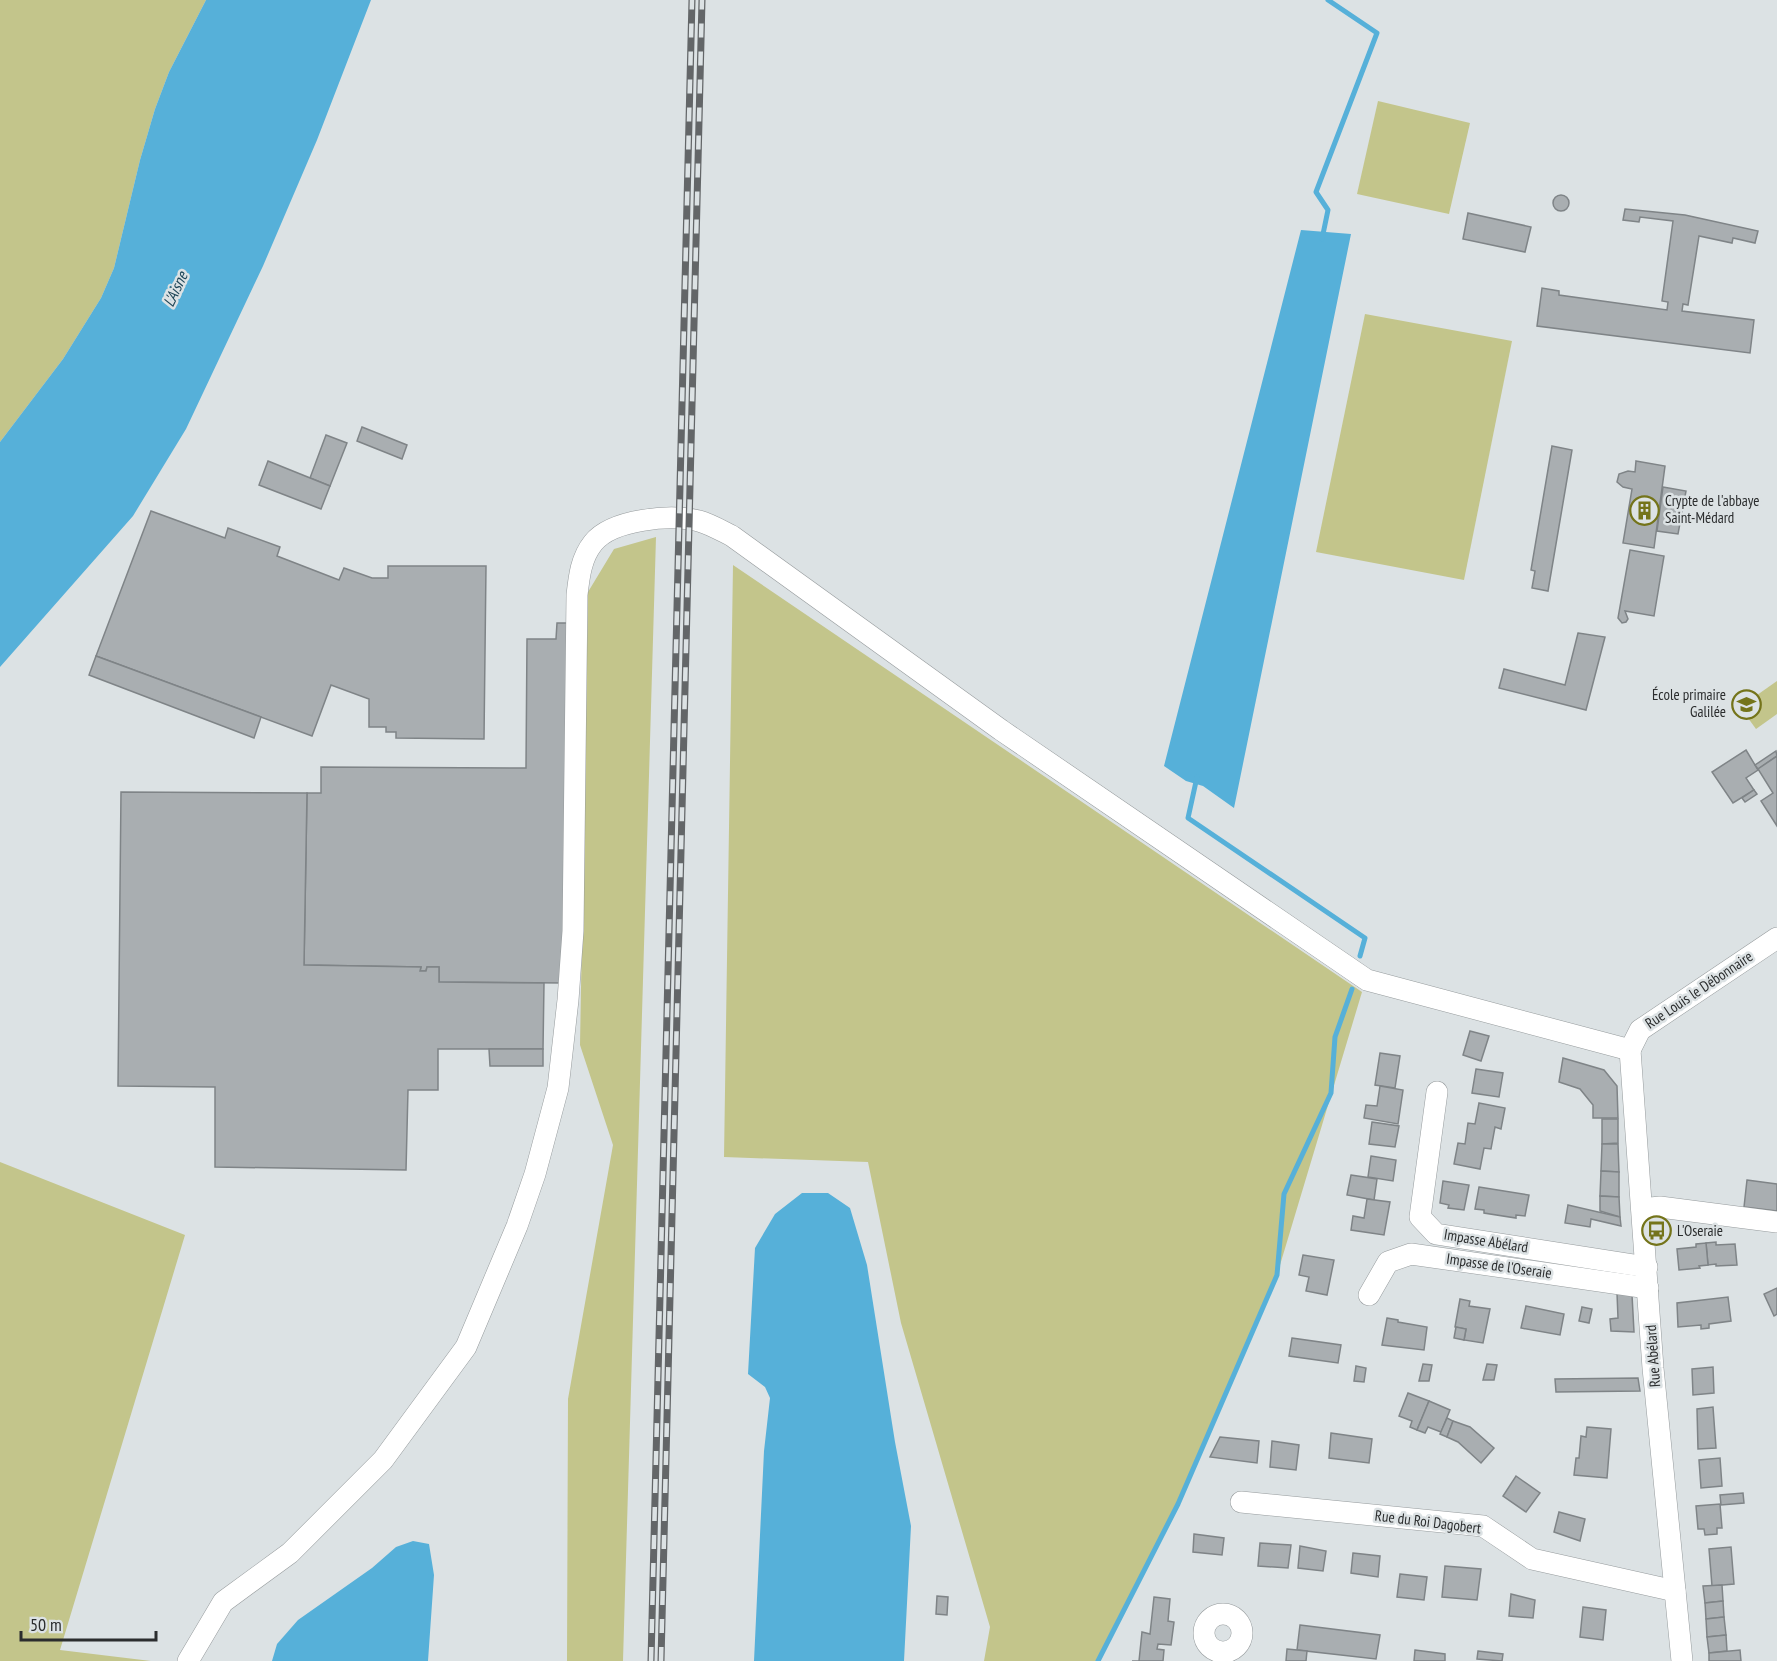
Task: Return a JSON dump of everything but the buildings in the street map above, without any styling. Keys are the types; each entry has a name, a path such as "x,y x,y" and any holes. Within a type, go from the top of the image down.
{"street":[{"path":"188,1661 223,1602 290,1553 382,1460 466,1347 517,1226 535,1174 558,1088 573,931 578,586 582,562 587,552 594,541 607,532 645,520 666,518 699,521 732,536 1010,736 1367,980 1630,1050"},
{"name":"Rue Louis le Débonnaire","path":"1630,1050 1640,1029 1777,938"},
{"name":"Rue Abélard","path":"1630,1050 1653,1368 1682,1661"},
{"name":"Impasse Abélard","path":"1437,1092 1420,1217 1436,1234 1647,1267"},
{"path":"1642,1209 1660,1207 1777,1222"},
{"name":"Impasse de l'Oseraie","path":"1369,1295 1388,1262 1411,1254 1648,1288"},
{"name":"Rue du Roi Dagobert","path":"1241,1502 1483,1526 1532,1559 1675,1591"}],"green space":[{"path":"0,0 206,0 169,72 155,109 114,268 101,298 63,359 0,442"},
{"path":"1378,101 1470,123 1449,214 1357,194"},
{"path":"1365,314 1512,341 1464,580 1316,552"},
{"path":"656,537 623,1661 567,1661 568,1399 613,1145 580,1045 588,592 614,549"},
{"path":"733,565 1362,992 1277,1275 1178,1504 1098,1661 984,1661 990,1627 901,1323 868,1162 724,1157"},
{"path":"1777,681 1777,714 1756,729 1740,707"},
{"path":"0,1162 185,1235 60,1650 151,1661 0,1661"}],"water":[{"name":"L'Aisne","path":"206,0 371,0 317,140 263,266 186,429 133,516 0,667 0,442 63,359 101,298 114,268 155,109 169,72"},
{"path":"1301,230 1351,234 1234,808 1203,786 1186,781 1164,766"},
{"path":"802,1193 828,1193 850,1208 867,1265 895,1442 911,1526 904,1661 754,1661 764,1451 770,1398 765,1387 748,1374 755,1248 775,1214"},
{"path":"413,1541 429,1544 434,1575 428,1661 272,1661 277,1644 298,1620 372,1568 396,1547"}],"waterway":[{"path":"1322,239 1328,210 1316,192 1377,33 1328,0"},
{"path":"1197,777 1188,818 1365,938 1360,956"},
{"path":"1098,1661 1178,1504 1277,1275 1284,1194 1331,1093 1335,1037 1352,989"}],"railway":[{"path":"651,1661 692,0"},
{"path":"661,1661 702,0"}],"place":[{"name":"Crypte de l'abbaye Saint-Médard","path":"1644,510"},
{"name":"École primaire Galilée","path":"1747,704"},
{"name":"L'Oseraie","path":"1656,1231"}]}
